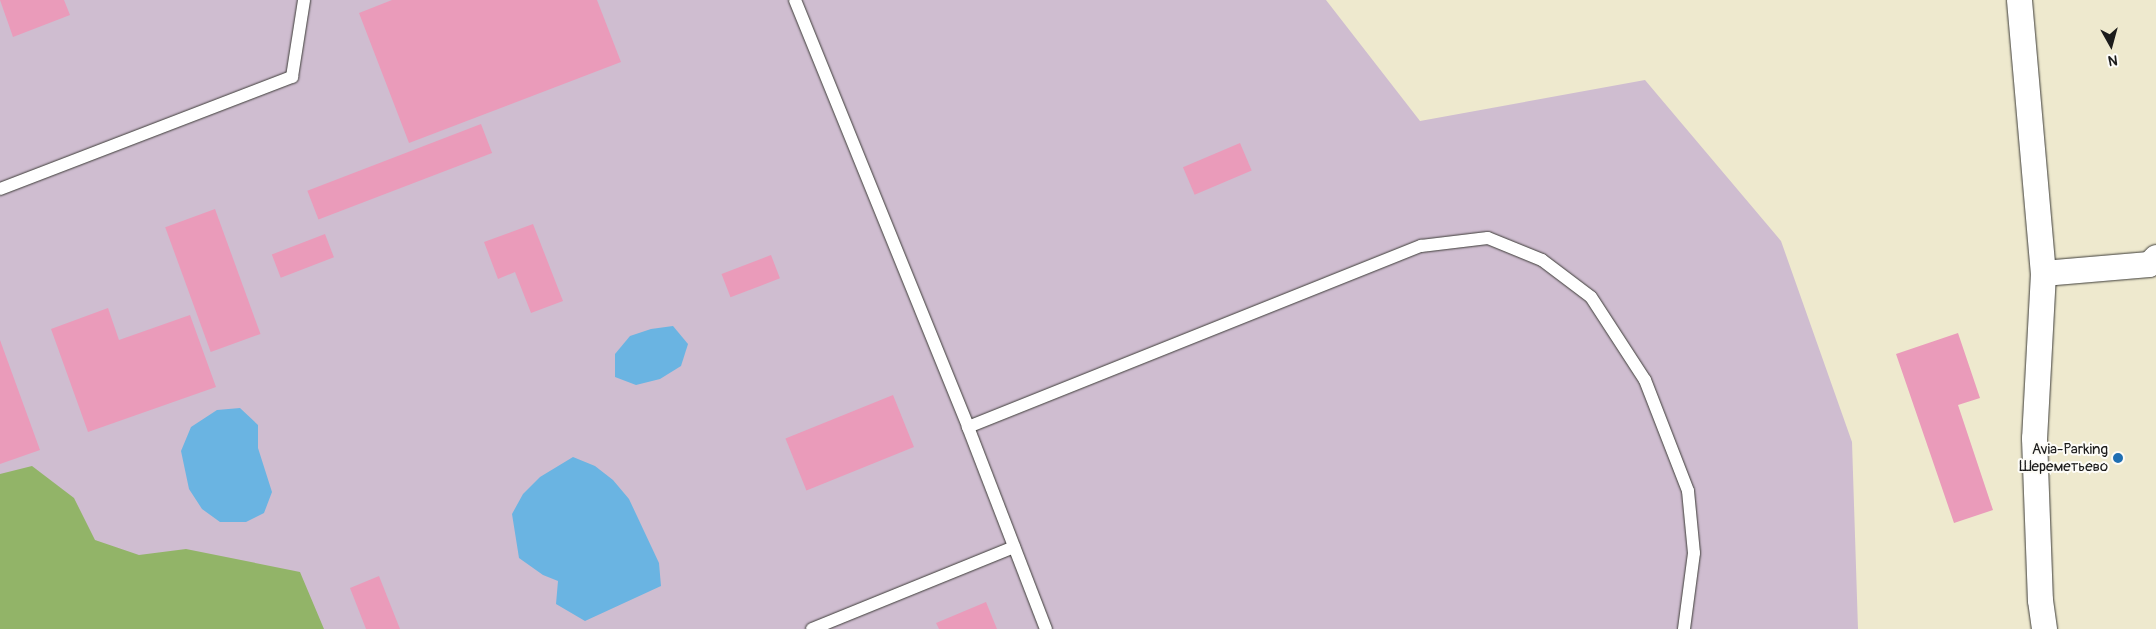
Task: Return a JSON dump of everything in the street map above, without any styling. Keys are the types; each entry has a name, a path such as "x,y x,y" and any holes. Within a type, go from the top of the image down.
{"street":[{"path":"2019,0 2043,273 2034,438 2040,600 2044,629"},
{"path":"2043,273 2149,264 2156,257"}],"lane":[{"path":"0,189 292,77 304,0"},
{"path":"795,0 968,428 1046,629"},
{"path":"968,428 1421,246 1488,238 1542,260 1591,297 1645,380 1688,491 1694,553 1684,629"},
{"path":"812,629 1014,547"}],"shaded area":[{"path":"0,0 1326,0 1420,121 1645,80 1781,241 1852,442 1858,629 0,629"}],"green space":[{"path":"32,466 74,498 95,540 139,555 186,549 300,572 324,629 0,629 0,474"}],"water":[{"path":"673,326 688,344 681,366 660,379 636,385 615,377 615,354 630,336 651,329"},
{"path":"240,408 258,425 258,448 272,492 264,513 246,522 220,522 202,509 189,489 181,451 191,427 217,410"},
{"path":"573,457 595,466 613,480 629,499 659,563 661,586 585,621 556,604 558,581 543,575 519,558 512,514 523,494 540,477"}],"building":[{"path":"0,0 64,0 70,15 13,37"},
{"path":"392,0 597,0 621,62 409,143 359,13"},
{"path":"481,124 492,153 318,220 307,191"},
{"path":"1240,143 1252,171 1195,195 1183,167"},
{"path":"215,209 260,334 211,352 165,227"},
{"path":"533,224 563,301 531,313 515,272 498,279 484,242"},
{"path":"325,234 334,257 281,278 272,254"},
{"path":"771,255 780,278 730,297 722,274"},
{"path":"108,308 119,340 190,315 216,387 88,432 51,329"},
{"path":"1958,333 1980,398 1958,405 1993,510 1954,523 1896,354"},
{"path":"0,340 40,450 0,464"},
{"path":"893,395 914,447 806,490 785,438"},
{"path":"379,576 400,629 366,629 350,588"},
{"path":"986,602 997,629 939,629 936,623"}],"place":[{"name":"Avia-Parking Шереметьево","path":"2118,458"}]}
